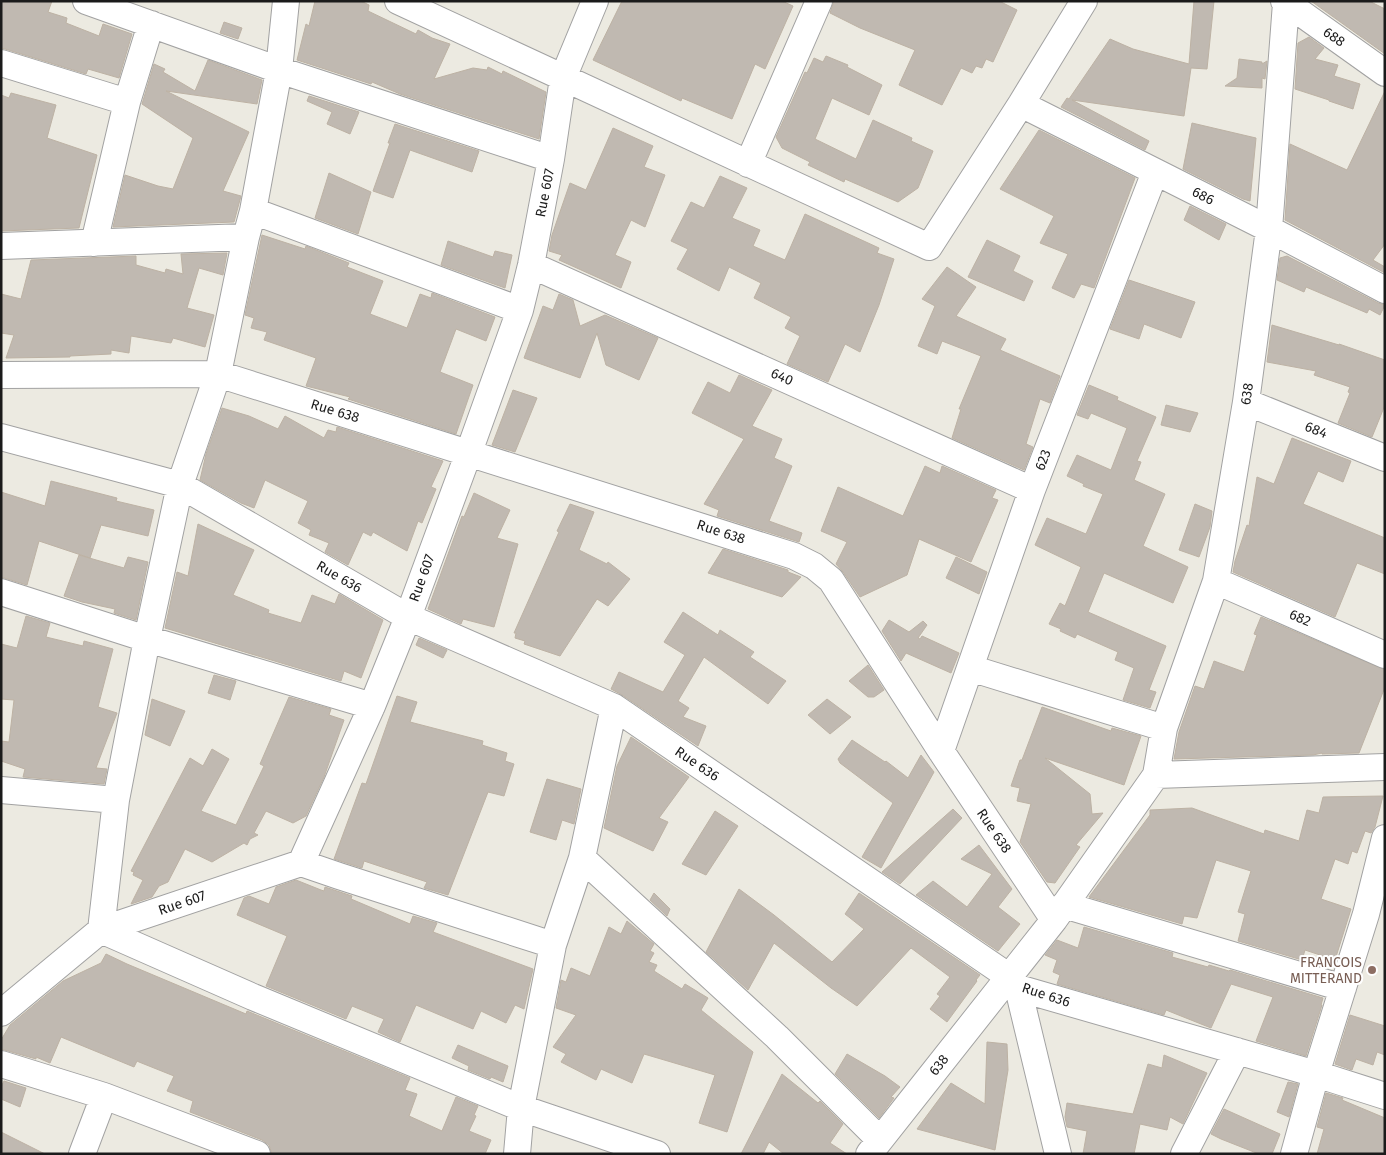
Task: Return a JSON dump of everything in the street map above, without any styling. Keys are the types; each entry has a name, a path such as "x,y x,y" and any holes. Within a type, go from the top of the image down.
{"street":[{"path":"86,1 279,70 551,159"},
{"path":"1,1013 101,930 116,800 147,640 180,485 218,374 253,211 279,70 286,1"},
{"path":"398,1 930,247 1084,1"},
{"name":"Rue 607","path":"101,930 301,862 372,706 408,617 520,310 531,265 551,159 563,78 595,1"},
{"path":"748,164 819,1"},
{"name":"688","path":"1285,2 1385,72"},
{"name":"638","path":"874,1147 1013,982 1156,775 1164,728 1216,582 1246,402 1269,229 1285,2"},
{"path":"94,243 127,102 151,24"},
{"path":"1,63 127,102"},
{"name":"686","path":"1021,104 1269,229 1385,290"},
{"name":"623","path":"941,751 1032,490 1155,172"},
{"path":"253,211 520,310"},
{"path":"1,246 246,237"},
{"name":"640","path":"531,265 1032,490"},
{"name":"Rue 638","path":"1,375 218,374 794,556 814,566 831,580 941,751 1059,913"},
{"name":"684","path":"1246,402 1385,458"},
{"name":"Rue 636","path":"1,437 180,485 408,617 614,707 1013,982 1385,1096"},
{"name":"682","path":"1216,582 1385,654"},
{"path":"1,592 147,640 372,706"},
{"path":"970,668 1164,728"},
{"path":"517,1154 521,1108 553,945 582,858 614,707"},
{"path":"1156,775 1385,767"},
{"path":"1,790 116,800"},
{"path":"1294,1154 1316,1074 1343,988 1375,917 1385,838"},
{"path":"582,858 777,1037 874,1147"},
{"path":"301,862 553,945"},
{"path":"1059,913 1343,988"},
{"path":"101,930 253,997 521,1108 657,1154"},
{"path":"1013,982 1058,1154"},
{"path":"1184,1154 1237,1051"},
{"path":"1,1064 104,1096 257,1154"},
{"path":"82,1154 104,1096"}],"building":[{"path":"1,1 52,1 48,12 67,18 66,23 99,36 103,24 132,34 119,78 88,69 86,74 1,48"},
{"path":"315,1 361,1 369,5 368,11 416,34 418,30 432,38 450,44 434,79 473,68 487,70 488,67 502,74 503,71 546,92 539,139 400,94 372,82 371,84 297,60 306,24 309,26"},
{"path":"622,1 782,1 793,6 765,69 755,64 732,119 682,98 681,101 593,60"},
{"path":"834,1 999,1 1017,10 993,62 986,59 982,68 976,66 972,73 961,68 942,105 899,85 915,50 860,28 830,13"},
{"path":"1194,1 1214,1 1207,69 1191,68 1184,116 1072,100 1149,141 1145,150 1061,107 1067,98 1069,99 1110,39 1133,49 1189,64"},
{"path":"1311,1 1369,1 1385,9 1385,54"},
{"path":"224,22 242,28 238,39 220,33"},
{"path":"1309,37 1324,48 1315,59 1338,65 1334,76 1360,84 1353,109 1295,89 1298,43"},
{"path":"826,56 848,65 847,67 882,85 869,115 832,98 815,139 856,159 873,120 912,138 911,141 933,151 918,188 898,202 845,179 844,182 808,165 810,162 782,148 776,137 805,72 807,73 814,58 823,62"},
{"path":"1239,59 1262,62 1262,64 1267,61 1265,79 1262,78 1262,88 1225,86 1237,78"},
{"path":"208,60 262,80 257,104 166,91 249,132 223,191 241,196 234,222 113,227 125,175 173,189 193,138 142,104 154,64 165,69 163,72 195,91"},
{"path":"1385,91 1385,244 1373,260 1385,267 1385,273 1285,220 1290,144 1347,170"},
{"path":"11,93 56,105 47,138 97,155 79,228 1,231 1,95 9,98"},
{"path":"309,96 359,112 350,134 327,124 332,112 307,101"},
{"path":"1192,123 1256,138 1250,201 1183,169"},
{"path":"395,124 479,151 472,172 410,150 393,198 373,191"},
{"path":"613,128 653,146 644,167 665,175 645,227 631,220 615,255 631,262 621,288 559,260 562,255 549,251 552,235 570,183 586,190"},
{"path":"1039,130 1135,178 1094,288 1081,284 1074,298 1052,288 1068,254 1040,243 1054,216 1000,189"},
{"path":"329,173 371,192 358,234 315,218"},
{"path":"720,176 747,188 732,218 760,230 753,246 785,260 805,214 879,248 877,253 894,259 879,305 860,352 845,344 828,382 787,364 800,336 785,328 791,317 754,298 761,283 729,267 719,291 677,269 688,249 671,241 691,202 704,208"},
{"path":"1190,206 1226,224 1219,240 1184,220"},
{"path":"262,235 305,249 306,246 349,263 347,267 383,281 370,314 407,328 420,294 431,298 432,293 495,317 486,341 456,329 440,372 473,385 456,434 348,399 350,397 306,386 316,358 264,340 267,332 251,328 254,318 245,315"},
{"path":"987,240 1020,256 1013,271 1033,281 1024,301 968,277"},
{"path":"448,241 493,257 495,251 512,255 505,288 441,265"},
{"path":"227,253 223,275 199,268 187,308 214,315 205,347 173,338 171,343 131,336 129,353 111,350 111,354 6,358 14,335 1,333 1,294 21,299 31,260 136,256 136,265 165,273 166,269 183,274 181,254"},
{"path":"1287,256 1385,305 1380,315 1369,309 1367,313 1306,287 1304,292 1277,280 1280,258"},
{"path":"947,267 976,287 956,316 1006,339 1000,350 1060,376 1050,403 1040,399 1026,444 1033,447 1024,470 952,438 961,409 959,409 981,356 942,341 937,354 918,346 935,306 922,299"},
{"path":"1129,280 1195,302 1181,338 1144,324 1139,339 1110,329"},
{"path":"559,294 573,300 580,326 605,315 658,338 639,380 606,365 597,333 580,378 524,358 543,306 553,310"},
{"path":"1272,325 1339,344 1385,360 1385,405 1372,437 1338,423 1350,393 1348,392 1350,387 1314,375 1316,371 1267,362"},
{"path":"739,375 772,390 752,426 782,439 774,458 792,466 769,521 802,533 799,542 717,516 719,510 704,504 744,439 692,413 708,382 730,393"},
{"path":"1089,385 1118,397 1117,400 1156,417 1137,461 1141,462 1134,480 1165,494 1143,546 1188,567 1173,603 1104,573 1088,612 1166,646 1149,690 1156,692 1150,708 1123,700 1134,668 1115,660 1118,652 1077,634 1075,638 1049,624 1060,603 1065,606 1081,567 1035,545 1047,518 1086,534 1103,494 1083,486 1084,484 1067,476 1077,455 1111,470 1127,428 1091,413 1088,419 1077,415"},
{"path":"513,390 537,398 515,452 492,445"},
{"path":"1166,405 1198,413 1190,432 1161,425"},
{"path":"222,408 249,416 278,429 285,416 324,438 328,430 336,432 337,427 443,461 431,487 436,489 422,523 418,521 407,551 373,532 371,536 363,532 348,565 325,552 329,543 309,535 311,530 298,523 308,501 265,480 254,508 241,503 200,480 206,454"},
{"path":"1292,438 1351,461 1343,482 1318,471 1303,504 1385,538 1385,574 1357,563 1335,617 1233,572 1247,525 1249,526 1257,477 1274,484"},
{"path":"925,466 940,473 942,466 996,490 992,498 998,500 971,562 919,539 907,575 860,597 836,564 847,542 821,531 838,487 903,516"},
{"path":"51,481 117,498 116,501 154,510 148,536 101,525 90,558 39,541 27,585 1,577 1,492 45,506"},
{"path":"474,493 510,510 497,538 518,544 494,627 463,619 461,624 428,609 462,516 464,517"},
{"path":"570,504 594,512 579,550 607,564 608,562 630,579 608,606 597,599 560,656 524,644 525,641 515,638 516,633 514,633"},
{"path":"1195,504 1212,511 1210,527 1199,557 1179,550"},
{"path":"198,524 254,550 233,595 269,610 268,613 301,623 312,595 335,604 339,594 383,620 361,678 344,671 341,681 165,628 177,572 188,576"},
{"path":"723,549 788,570 788,572 801,577 782,597 708,573"},
{"path":"79,555 124,568 128,557 148,562 136,620 114,613 115,609 64,596"},
{"path":"956,557 987,572 979,594 946,578"},
{"path":"683,612 718,635 720,630 754,652 750,657 786,681 768,704 704,657 678,701 689,708 683,717 706,726 698,746 611,689 619,672 663,692 685,655 664,642"},
{"path":"26,616 50,623 46,637 83,646 84,641 113,649 98,707 117,713 96,768 107,769 104,784 23,777 25,769 1,761 1,741 9,742 14,700 1,699 1,644 17,648"},
{"path":"1261,617 1385,670 1385,687 1359,753 1174,759 1179,732 1195,686 1204,689 1214,661 1244,672 1257,635 1254,634"},
{"path":"889,620 909,632 923,621 927,625 918,638 920,639 922,636 959,653 951,673 906,653 901,661 882,631"},
{"path":"419,638 447,650 443,658 416,645"},
{"path":"868,665 884,690 874,697 868,697 849,681"},
{"path":"214,675 236,681 230,700 208,693"},
{"path":"397,696 417,702 410,722 483,741 482,745 507,753 505,761 514,764 504,796 488,792 448,895 424,888 427,882 364,861 362,868 334,859 362,783 366,784"},
{"path":"289,697 331,709 329,715 344,720 324,777 306,816 293,823 266,811 254,833 258,835 250,839 247,845 244,843 212,862 185,849 168,882 159,886 152,897 131,904 143,880 133,875 134,872 131,871 190,758 203,766 212,749 229,759 201,811 236,825 264,766 260,764"},
{"path":"152,699 185,711 170,746 145,735"},
{"path":"827,699 851,717 830,734 808,715"},
{"path":"1042,707 1111,731 1112,728 1141,736 1124,785 1045,758 1090,794 1092,814 1103,813 1076,845 1080,847 1055,883 1047,882 1020,842 1031,804 1017,801 1020,788 1011,786"},
{"path":"631,737 689,777 659,818 668,822 653,851 604,828 617,766"},
{"path":"852,740 886,761 908,778 921,755 934,772 881,868 862,857 893,803 840,763 838,759"},
{"path":"547,779 581,789 574,824 562,820 556,840 530,832"},
{"path":"1383,796 1375,827 1371,833 1365,831 1357,853 1352,851 1348,864 1335,859 1321,899 1351,909 1335,960 1305,950 1302,960 1238,941 1245,914 1238,912 1251,871 1216,860 1197,918 1184,916 1182,924 1089,897 1150,815 1150,810 1192,808 1264,834 1265,830 1299,841 1307,810 1319,813 1323,797"},
{"path":"953,809 962,818 900,884 882,872"},
{"path":"715,811 738,826 706,875 682,864"},
{"path":"979,845 1012,889 998,907 1020,924 998,951 916,895 933,881 967,907 992,874 961,859"},
{"path":"296,880 324,891 325,887 352,896 351,899 410,924 413,916 437,923 433,932 533,969 524,1009 515,1005 506,1023 481,1011 473,1029 416,1005 400,1042 378,1032 384,1019 352,1006 346,1019 266,986 287,936 237,915 244,898 249,896 269,904 276,887"},
{"path":"739,889 832,962 864,929 845,914 859,893 980,975 947,1022 930,1009 940,996 937,994 950,977 911,948 857,1006 774,943 748,990 706,952"},
{"path":"654,893 670,909 667,916 650,900"},
{"path":"627,921 654,944 650,951 654,953 649,962 657,965 654,971 682,989 685,984 708,998 701,1010 753,1052 727,1132 699,1123 715,1075 644,1054 632,1083 601,1069 596,1080 561,1062 566,1054 553,1047 576,1015 556,1008 561,980 566,982 571,968 590,976 609,927 621,934"},
{"path":"1084,927 1173,953 1172,957 1208,967 1209,965 1230,970 1323,998 1306,1056 1256,1041 1273,997 1231,984 1211,1028 1166,1010 1164,1015 1057,984 1060,975 1053,972 1057,960 1045,955 1057,940 1078,948"},
{"path":"106,954 246,1014 247,1011 410,1078 405,1090 417,1094 409,1116 442,1131 456,1097 478,1106 474,1115 476,1116 469,1131 491,1140 485,1154 272,1154 269,1145 262,1140 190,1112 193,1101 167,1091 174,1076 137,1061 134,1067 61,1037 50,1063 36,1057 36,1059 1,1049 1,1040 10,1025 63,981 101,963"},
{"path":"1350,1015 1385,1026 1385,1055 1377,1052 1373,1065 1356,1059 1352,1070 1335,1064"},
{"path":"987,1042 1007,1044 1008,1070 995,1150 917,1129 951,1083 985,1104"},
{"path":"458,1045 508,1066 503,1082 468,1070 469,1066 452,1058"},
{"path":"847,1054 900,1087 891,1097 894,1098 879,1118 835,1074"},
{"path":"1164,1055 1207,1073 1183,1124 1170,1117 1167,1130 1140,1124 1134,1154 1083,1154 1087,1131 1067,1127 1065,1117 1067,1103 1133,1114 1148,1064 1162,1068"},
{"path":"782,1074 818,1103 820,1101 843,1124 830,1143 847,1154 784,1154 769,1142 763,1154 741,1154"},
{"path":"4,1081 26,1088 20,1107 1,1099 1,1087"},
{"path":"1288,1082 1298,1084 1289,1117 1277,1112"},
{"path":"1326,1093 1343,1098 1342,1100 1385,1118 1385,1154 1317,1154 1324,1129 1317,1127"},
{"path":"1224,1109 1280,1134 1272,1154 1259,1154 1211,1134"},
{"path":"1,1132 45,1154 1,1154"}],"place":[{"name":"FRANCOIS MITTERAND","path":"1372,970"}]}
